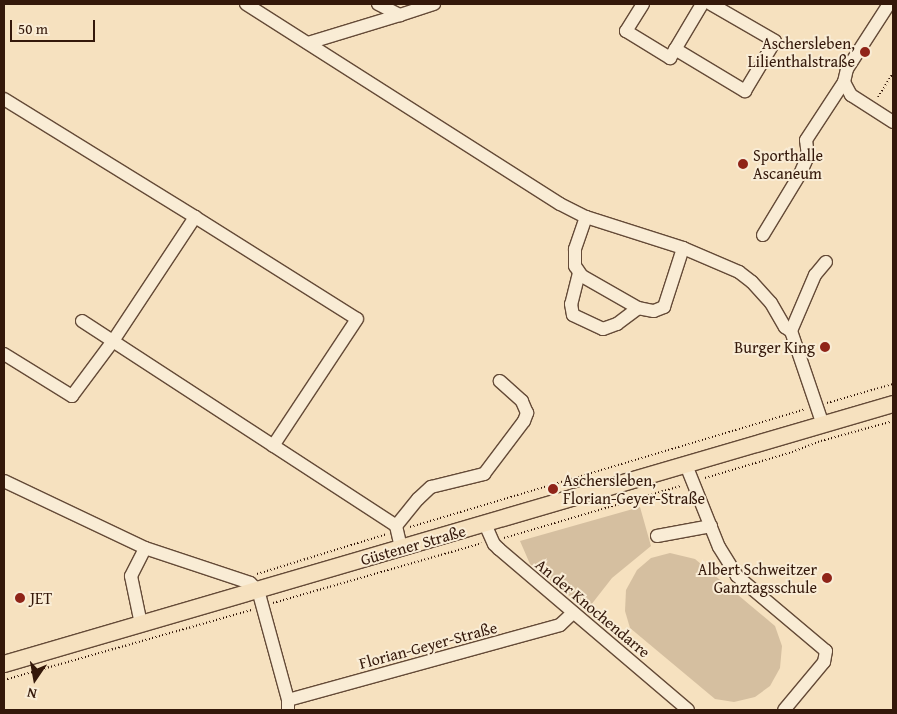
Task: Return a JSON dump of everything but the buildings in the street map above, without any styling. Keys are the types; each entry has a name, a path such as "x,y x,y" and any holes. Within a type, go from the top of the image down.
{"main road":[{"name":"Güstener Straße","path":"4,664 893,404"}],"street":[{"path":"246,4 560,204 586,217 683,248 739,272 752,282 771,303 785,327 791,331 823,425"},
{"path":"378,4 400,15"},
{"path":"308,43 434,4"},
{"path":"642,4 626,31 670,58 702,4"},
{"path":"675,49 745,91 775,42 711,4"},
{"path":"762,235 800,174 808,156 806,140 844,82 847,70 889,4"},
{"path":"844,82 851,95 893,122"},
{"path":"4,99 357,319 273,446"},
{"path":"4,354 72,396 113,341 195,217"},
{"path":"586,217 575,249 575,266 580,273 638,308 654,311 664,307 683,248"},
{"path":"791,331 815,275 826,262"},
{"path":"580,273 571,304 573,315 602,329 617,324 638,308"},
{"path":"82,321 396,529 401,548"},
{"path":"396,529 418,499 432,487 484,474 524,421 527,413 522,401 500,381"},
{"path":"686,465 719,547 737,576 826,651 824,662 784,710"},
{"path":"4,481 146,548 243,579 258,590"},
{"name":"An der Knochendarre","path":"485,524 492,541 573,613 688,710"},
{"path":"657,536 711,526"},
{"path":"141,624 131,576 146,548"},
{"name":"Florian-Geyer-Straße","path":"258,590 288,705 560,625 573,613"}],"path":[{"path":"871,108 893,73"},
{"path":"243,579 396,529 893,384"},
{"path":"4,680 231,617 262,606 492,541 893,421"}],"shaded area":[{"path":"640,507 651,546 612,578 587,610 530,564 520,541"},
{"path":"670,553 695,559 775,626 782,646 780,668 770,686 755,697 734,702 715,699 630,628 625,611 626,590 637,570 651,558"}],"place":[{"name":"Aschersleben, Lilienthalstraße","path":"865,52"},
{"name":"Sporthalle Ascaneum","path":"743,164"},
{"name":"Burger King","path":"825,347"},
{"name":"Aschersleben, Florian-Geyer-Straße","path":"553,489"},
{"name":"Albert Schweitzer Ganztagsschule","path":"827,578"},
{"name":"JET","path":"20,598"}]}
